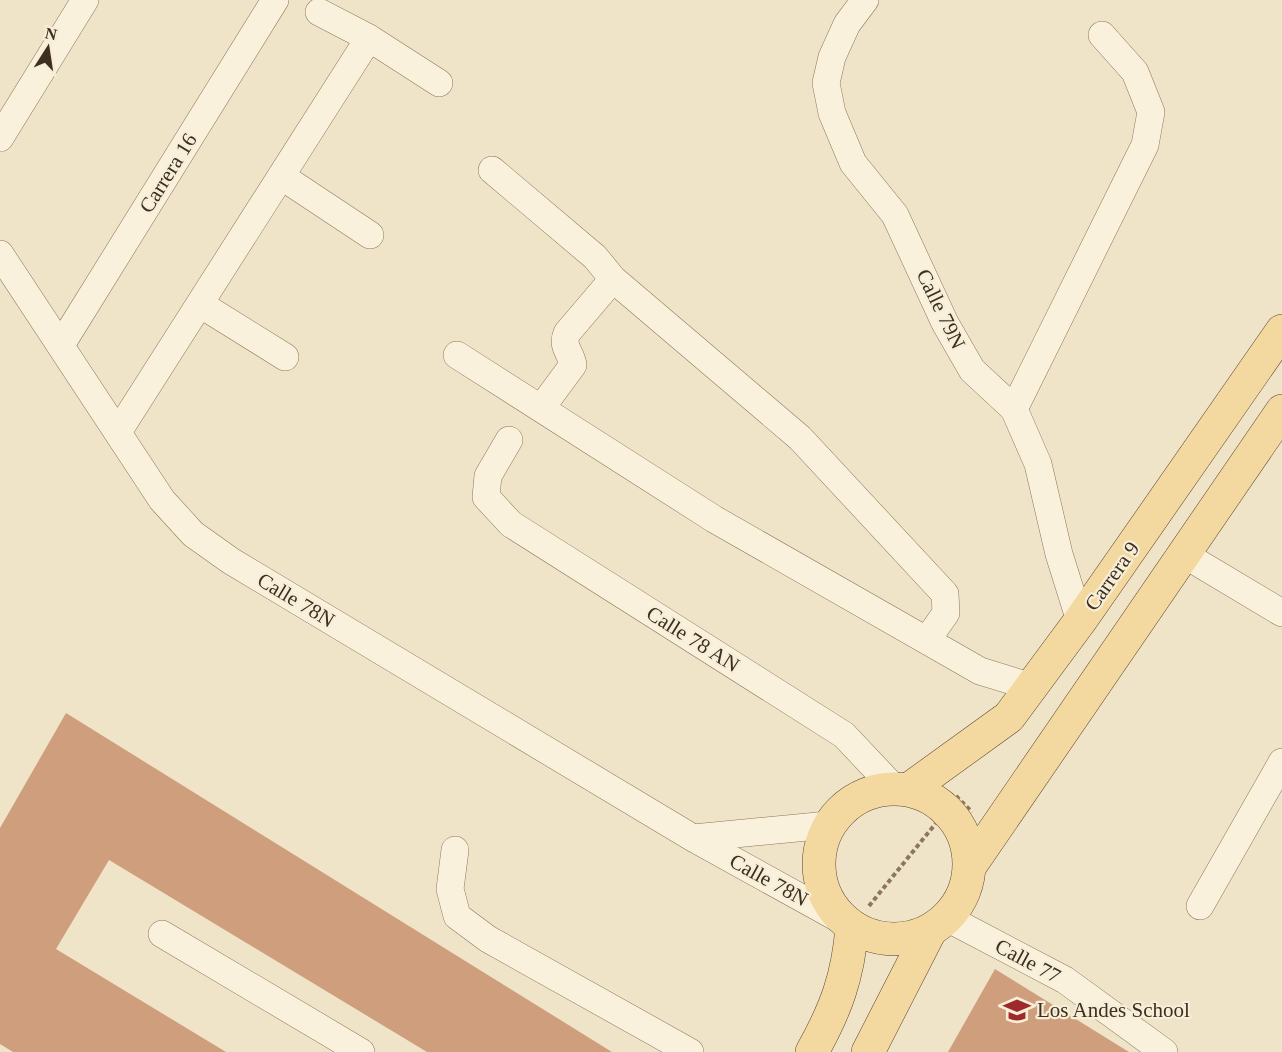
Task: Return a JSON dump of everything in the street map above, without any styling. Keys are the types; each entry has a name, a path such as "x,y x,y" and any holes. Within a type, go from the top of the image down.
{"main road":[{"name":"Carrera 9","path":"911,784 1009,717 1080,621 1282,331"},
{"path":"970,866 1282,411"},
{"path":"868,1052 938,925 959,903 967,885 970,866 968,845 951,803 929,796 911,784 872,791 852,800 828,825 817,859 823,894 848,925 877,938 904,939 938,925"},
{"path":"812,1052 841,995 849,957 848,925"}],"street":[{"path":"0,138 85,0"},
{"name":"Carrera 16","path":"61,345 274,0"},
{"name":"Calle 79N","path":"865,0 847,24 832,57 826,82 832,112 853,164 895,215 945,323 972,370 1014,409 1038,465 1059,554 1080,621"},
{"path":"319,12 369,38 440,83"},
{"path":"1014,409 1145,145 1151,112 1136,72 1102,35"},
{"path":"118,432 369,38"},
{"path":"492,170 595,257 613,279 800,438 945,594 946,613 927,640"},
{"path":"281,176 370,235"},
{"name":"Calle 78N","path":"0,254 162,500 202,541 231,561 693,838 848,925"},
{"path":"542,407 573,365 565,348 564,340 567,333 613,279"},
{"path":"200,304 285,357"},
{"path":"457,355 542,407 714,519 980,671 1032,687"},
{"name":"Calle 78 AN","path":"509,440 488,476 486,497 511,524 844,735 911,784"},
{"path":"1185,555 1282,613"},
{"path":"1200,906 1282,763"},
{"name":"Calle 78N","path":"693,838 828,825"},
{"path":"455,850 450,889 457,916 489,939 690,1052"},
{"name":"Calle 77","path":"938,925 1065,980 1164,1052"},
{"path":"162,934 361,1052"}],"path":[{"path":"911,784 951,803 993,833"},
{"path":"848,925 951,803"}],"building":[{"path":"66,713 612,1052 427,1052 109,860 56,949 226,1052 13,1052 0,1044 0,828"},
{"name":"Los Andes School","path":"995,969 1129,1052 948,1052"}],"place":[{"name":"Los Andes School","path":"1017,1010"}]}
